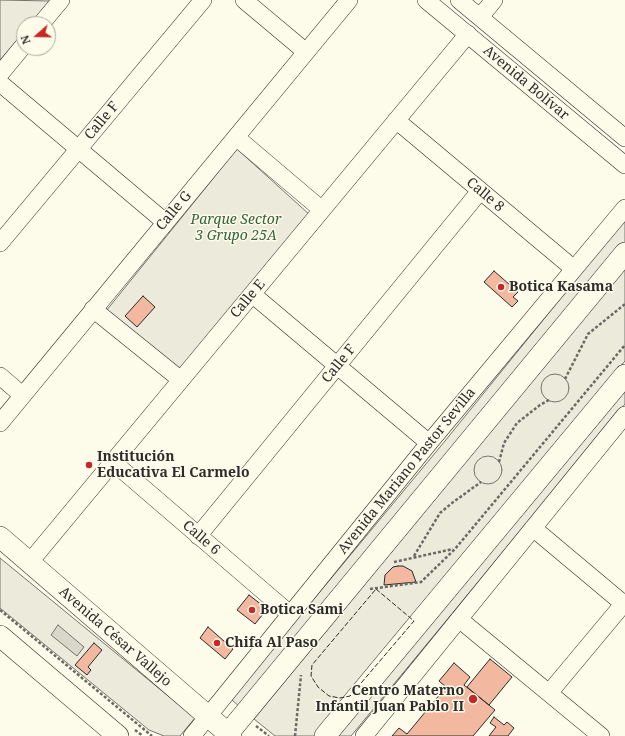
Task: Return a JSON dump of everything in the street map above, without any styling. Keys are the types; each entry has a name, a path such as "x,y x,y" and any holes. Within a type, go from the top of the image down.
{"main road":[{"name":"Avenida Mariano Pastor Sevilla","path":"228,735 625,253"},
{"path":"325,736 625,375"},
{"name":"Avenida César Vallejo","path":"0,537 228,735"},
{"path":"0,636 118,736"}],"street":[{"path":"48,16 61,0"},
{"name":"Calle F","path":"0,243 203,0"},
{"path":"244,0 306,52"},
{"name":"Calle G","path":"0,423 350,0"},
{"name":"Avenida Bolívar","path":"426,0 625,165"},
{"name":"Avenida Bolívar","path":"459,0 625,138"},
{"path":"480,18 494,0"},
{"name":"Calle E","path":"29,563 468,34"},
{"path":"0,74 16,55"},
{"path":"0,83 165,222"},
{"name":"Calle 8","path":"396,120 574,269"},
{"path":"236,137 322,210"},
{"name":"Calle F","path":"198,536 480,191"},
{"name":"Avenida Mariano Pastor Sevilla","path":"192,736 429,443 625,208"},
{"path":"252,294 429,443"},
{"path":"93,309 181,380"},
{"path":"0,376 22,395"},
{"path":"364,736 625,415"},
{"name":"Calle 6","path":"113,462 290,614"},
{"path":"532,528 624,604 550,693"},
{"path":"459,619 601,736"}],"path":[{"path":"565,378 588,334 625,304"},
{"path":"372,584 367,590 421,582 454,549 625,345"},
{"path":"499,462 504,443 517,423 549,400"},
{"path":"414,557 440,513 452,502 481,482"},
{"path":"390,563 454,549"},
{"path":"0,610 152,736"},
{"path":"295,736 301,673"}],"green space":[{"path":"0,0 50,1 38,16 16,16 16,41 0,60"},
{"name":"Parque Sector 3 Grupo 25A","path":"237,149 310,215 179,373 106,311"},
{"path":"625,219 625,242 241,708 231,699 445,441"},
{"path":"625,268 625,361 316,736 275,736 254,719"},
{"path":"625,391 625,404 351,736 338,736"},
{"path":"0,558 195,718 180,736 164,736 149,730 0,608"}],"shaded area":[{"path":"555,374 565,378 569,388 565,398 555,402 545,398 541,388 545,378"},
{"path":"488,456 498,460 502,470 498,480 488,484 478,480 474,470 478,460"},
{"path":"58,625 84,647 77,656 51,635"}],"building":[{"name":"Botica Kasama","path":"494,271 518,292 513,297 518,301 512,307 484,282"},
{"path":"143,296 155,307 137,327 125,316"},
{"path":"403,566 412,571 416,582 384,585 385,575 393,567"},
{"name":"Botica Sami","path":"249,595 267,609 255,624 237,610"},
{"name":"Chifa Al Paso","path":"208,627 233,649 225,659 200,638"},
{"path":"94,643 102,650 88,667 91,670 87,675 75,665"},
{"path":"490,659 512,677 489,705 467,687"},
{"path":"454,663 470,677 464,685 495,710 473,736 392,736 399,728 407,734 446,687 439,681"},
{"path":"494,717 504,725 507,722 514,728 508,736 489,736 496,727 490,723"}],"fence":[{"path":"376,589 414,621 350,696 340,698 329,696 318,687 311,676 312,665 376,589"}],"place":[{"name":"Botica Kasama","path":"501,287"},
{"name":"Institución Educativa El Carmelo","path":"89,465"},
{"name":"Botica Sami","path":"252,610"},
{"name":"Chifa Al Paso","path":"217,643"},
{"name":"Centro Materno Infantil Juan Pablo II","path":"473,699"}]}
